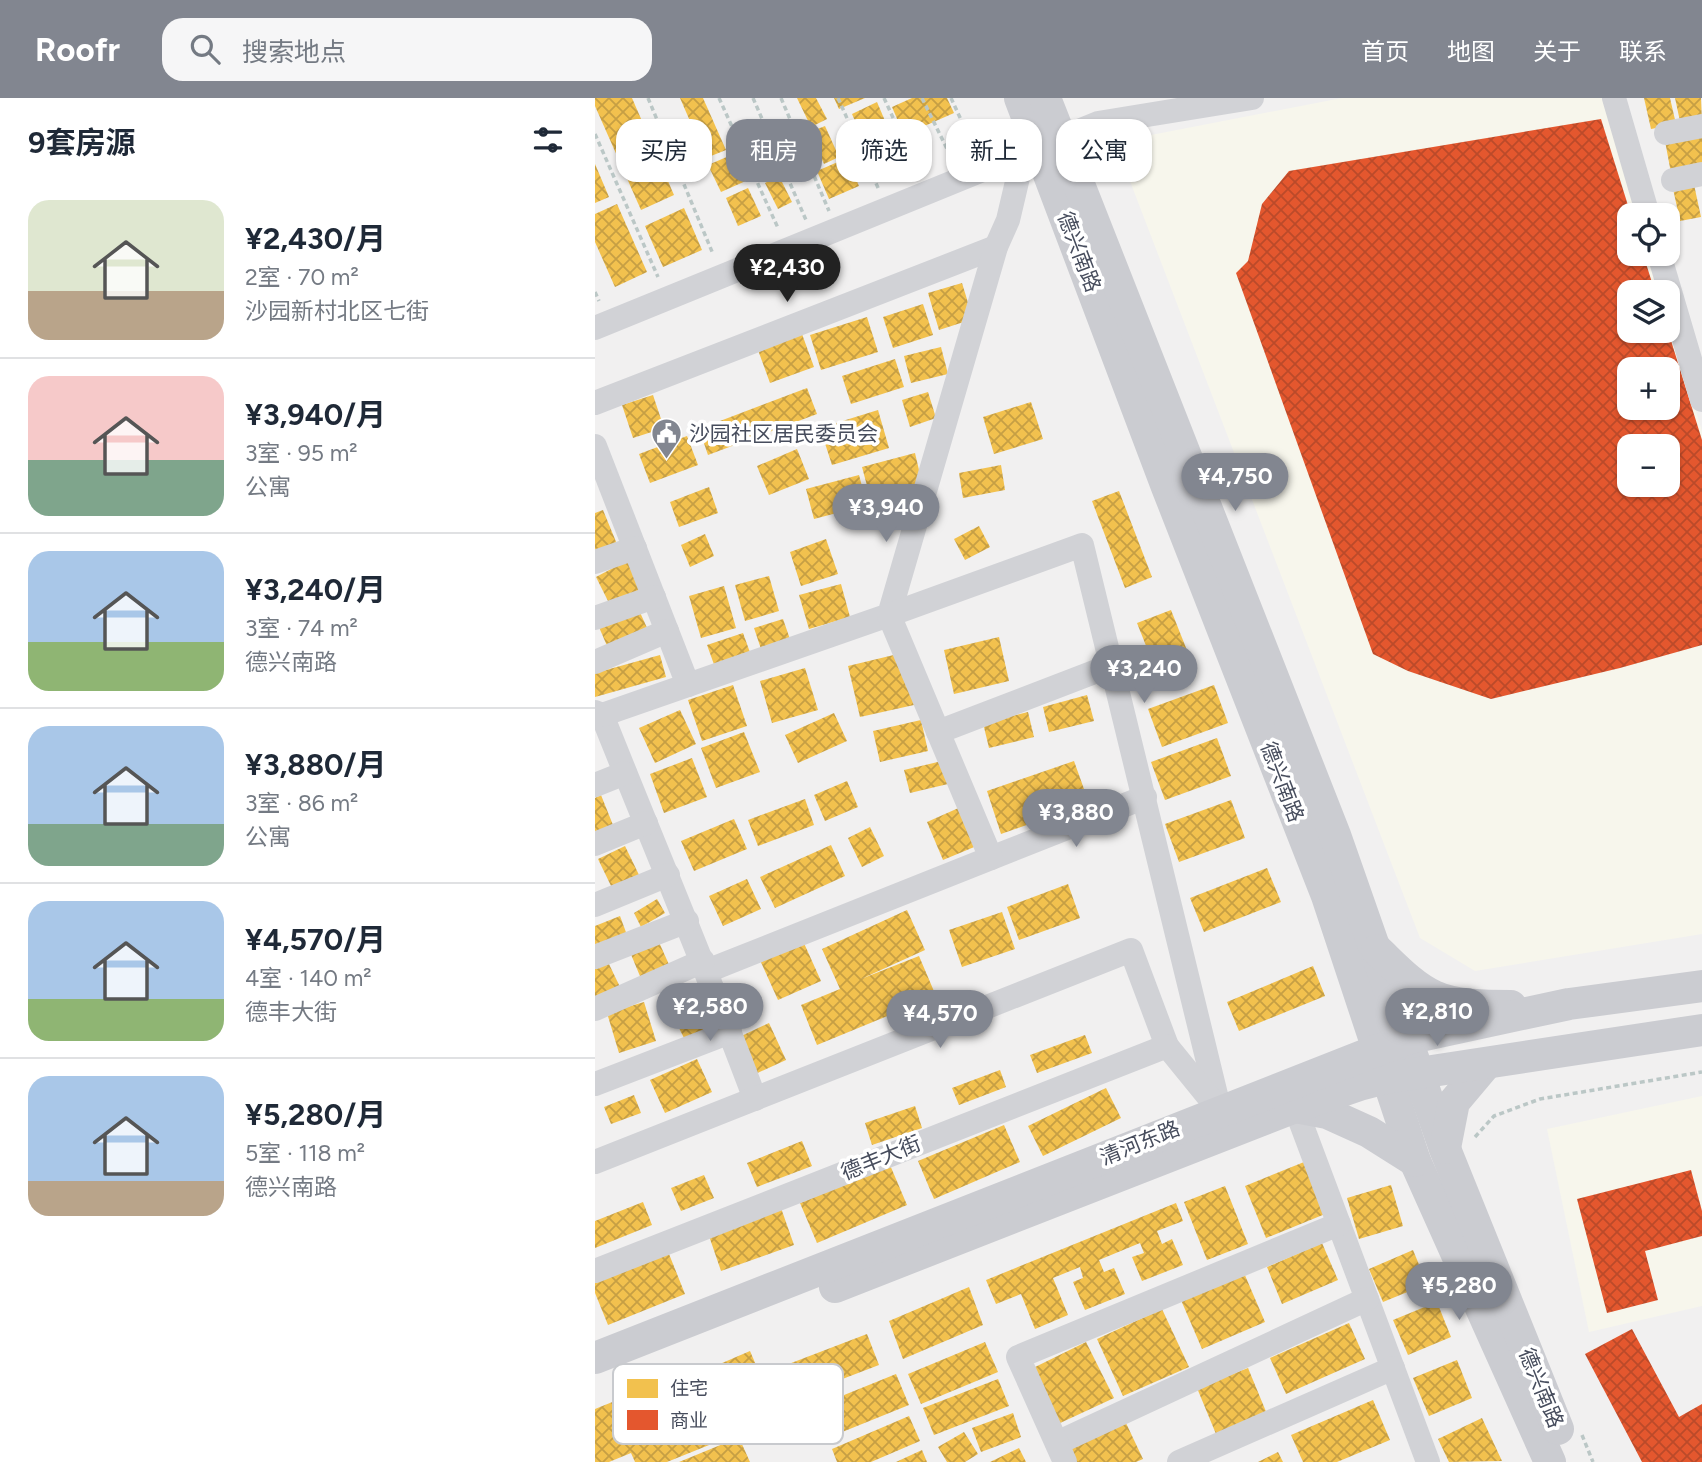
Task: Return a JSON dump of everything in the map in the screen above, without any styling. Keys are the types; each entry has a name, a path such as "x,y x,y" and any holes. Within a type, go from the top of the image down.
{"main road":[{"name":"德兴南路","path":"1020,98 1044,131 1335,835 1374,947 1390,1056 1415,1161 1551,1462"},
{"name":"德兴南路","path":"1044,131 1167,487 1390,1056 1419,1074 1445,1149 1571,1462"},
{"path":"1374,947 1406,976 1434,996 1463,1003 1501,1006 1570,1004 1578,1049"},
{"name":"清河东路","path":"595,1358 1220,1111 1390,1056 1570,1004 1702,986"},
{"path":"1419,1074 1702,1030"},
{"name":"清河东路","path":"638,1364 1359,1084 1390,1056"},
{"path":"1445,1149 1454,1102 1486,1064"},
{"path":"1295,1107 1327,1113 1369,1132 1415,1161"},
{"name":"清河东路","path":"595,1381 613,1374"}],"street":[{"path":"1044,131 1185,98"},
{"path":"1044,131 1252,98"},
{"path":"1614,98 1645,203"},
{"path":"1666,133 1702,126"},
{"path":"991,858 889,615 996,247 1044,131"},
{"path":"1673,180 1702,174"},
{"path":"595,328 950,182"},
{"path":"595,403 996,247"},
{"path":"1663,266 1702,400"},
{"path":"595,446 605,499 635,548 688,684"},
{"path":"755,1099 687,920 625,773 600,722 688,684 1082,545 1220,1111"},
{"path":"595,562 635,548"},
{"path":"595,618 654,597"},
{"path":"595,662 667,631"},
{"path":"938,732 1110,666"},
{"path":"595,785 625,773"},
{"path":"595,1009 1145,797"},
{"path":"595,844 646,823"},
{"path":"595,905 668,875"},
{"path":"595,957 687,920"},
{"path":"595,1163 1131,950 1167,1046 1220,1111"},
{"path":"595,1084 730,1032"},
{"name":"德丰大街","path":"595,1271 1167,1046"},
{"path":"1295,1107 1428,1462"},
{"path":"1339,1224 1018,1357 1061,1452 1367,1299"},
{"path":"1179,1462 1393,1368"}],"path":[{"path":"648,98 722,276"},
{"path":"719,98 788,249"},
{"path":"753,98 825,233"},
{"path":"782,98 825,233"},
{"path":"838,98 887,208"},
{"path":"884,98 927,191"},
{"path":"922,98 946,133"},
{"path":"951,98 957,119"},
{"path":"595,134 667,299"},
{"path":"1474,1138 1494,1116 1540,1099 1702,1072"},
{"path":"1578,1424 1593,1462"}],"shaded area":[{"path":"1342,98 1602,98 1633,203 1617,203 1617,266 1652,266 1657,280 1617,280 1617,343 1676,343 1680,357 1617,357 1617,420 1680,420 1680,358 1702,431 1702,934 1475,971 1420,938 1130,182 1152,182 1152,135"},
{"path":"1702,1096 1702,1306 1589,1332 1547,1129"}],"building: 住宅":[{"path":"595,98 632,98 641,119 616,119 616,153 595,106"},
{"path":"680,98 703,98 726,150 712,156 712,119 689,119"},
{"path":"797,98 816,98 827,119 822,122 822,119 807,119"},
{"path":"834,98 865,98 839,109"},
{"path":"912,98 947,98 954,113 932,123 932,119 897,119 892,107"},
{"path":"1644,98 1670,98 1676,124 1651,129"},
{"path":"1675,98 1701,98 1702,122 1681,126"},
{"path":"877,102 884,119 854,119 852,114"},
{"path":"825,126 836,150 836,158 824,164 822,159 822,127"},
{"path":"1702,133 1702,167 1671,173 1665,141"},
{"path":"726,157 726,182 744,182 721,192 712,173 712,163"},
{"path":"836,163 836,182 857,182 859,186 829,199 822,182 822,169"},
{"path":"595,164 609,197 595,203"},
{"path":"1693,180 1701,217 1680,221 1680,203 1676,203 1672,184"},
{"path":"629,182 668,182 674,195 641,210"},
{"path":"782,182 792,202 778,209 765,183"},
{"path":"748,188 761,216 738,226 726,198"},
{"path":"617,204 647,272 615,287 595,242 595,214"},
{"path":"684,208 702,250 663,267 645,226"},
{"path":"962,283 973,319 939,330 928,293"},
{"path":"923,304 933,335 893,348 883,317"},
{"path":"867,317 878,352 821,370 810,335"},
{"path":"802,334 814,367 770,383 758,350"},
{"path":"941,347 948,374 911,383 904,356"},
{"path":"895,359 904,387 851,404 842,376"},
{"path":"807,388 817,414 708,455 699,429"},
{"path":"928,392 936,418 910,427 902,400"},
{"path":"653,395 664,428 633,438 622,405"},
{"path":"1031,402 1043,439 994,454 983,417"},
{"path":"878,410 889,448 832,465 820,428"},
{"path":"687,436 698,465 650,483 639,454"},
{"path":"797,449 809,479 769,495 757,466"},
{"path":"915,453 922,483 870,497 862,467"},
{"path":"1001,465 1005,490 963,498 959,473"},
{"path":"859,475 867,505 814,519 806,489"},
{"path":"709,487 718,513 679,527 670,502"},
{"path":"1119,491 1152,577 1125,588 1092,501"},
{"path":"603,510 619,549 595,558 595,513"},
{"path":"979,526 990,547 965,560 954,539"},
{"path":"705,534 714,556 690,567 681,545"},
{"path":"826,539 838,574 801,586 790,552"},
{"path":"628,560 642,589 610,605 596,577"},
{"path":"769,576 779,611 745,621 735,585"},
{"path":"841,584 850,617 809,629 799,595"},
{"path":"724,586 736,628 701,638 689,596"},
{"path":"638,608 648,630 608,648 598,625"},
{"path":"1171,610 1192,663 1158,676 1137,623"},
{"path":"783,619 791,642 762,652 754,628"},
{"path":"743,633 752,658 716,670 707,645"},
{"path":"999,637 1009,681 954,694 944,650"},
{"path":"902,653 914,705 860,717 848,666"},
{"path":"660,655 666,677 595,697 595,673"},
{"path":"805,668 818,710 772,723 760,681"},
{"path":"733,685 747,726 702,741 688,700"},
{"path":"1214,685 1228,723 1162,747 1148,709"},
{"path":"1087,695 1094,721 1049,732 1043,707"},
{"path":"680,710 696,744 655,763 639,728"},
{"path":"1028,712 1034,737 989,748 983,723"},
{"path":"834,713 847,741 798,763 785,735"},
{"path":"921,720 928,751 880,762 873,731"},
{"path":"744,732 760,772 716,788 701,748"},
{"path":"1217,738 1231,776 1165,800 1151,762"},
{"path":"692,758 707,797 664,813 650,774"},
{"path":"942,761 948,784 910,793 904,770"},
{"path":"1074,761 1089,803 1001,834 987,791"},
{"path":"847,781 858,807 825,821 814,795"},
{"path":"601,795 613,825 595,832 595,798"},
{"path":"805,799 814,825 758,846 748,820"},
{"path":"1231,800 1245,838 1179,862 1165,824"},
{"path":"963,806 979,845 943,860 927,822"},
{"path":"734,819 747,849 694,871 681,841"},
{"path":"870,827 884,856 862,867 848,838"},
{"path":"831,845 845,876 775,908 760,877"},
{"path":"625,846 640,877 613,890 598,859"},
{"path":"1267,868 1281,902 1204,932 1190,898"},
{"path":"747,879 761,909 723,926 709,896"},
{"path":"1068,884 1080,918 1019,940 1007,907"},
{"path":"657,899 665,913 641,927 634,913"},
{"path":"907,910 925,950 861,979 919,956 936,996 817,1045 801,1005 840,989 822,949"},
{"path":"1002,912 1015,949 962,967 949,930"},
{"path":"620,916 627,935 595,947 595,926"},
{"path":"658,940 671,969 642,981 630,952"},
{"path":"803,941 821,981 778,1000 760,960"},
{"path":"607,960 621,989 595,1002 595,966"},
{"path":"1313,966 1325,996 1239,1031 1227,1002"},
{"path":"694,996 711,1030 686,1042 669,1008"},
{"path":"644,1002 656,1041 619,1053 607,1013"},
{"path":"769,1023 786,1060 753,1075 735,1039"},
{"path":"1085,1035 1092,1053 1037,1073 1030,1055"},
{"path":"697,1059 712,1092 665,1113 650,1080"},
{"path":"1000,1070 1006,1087 959,1105 952,1088"},
{"path":"1106,1088 1121,1118 1043,1156 1028,1126"},
{"path":"634,1095 641,1113 611,1124 604,1107"},
{"path":"915,1106 922,1128 872,1145 865,1123"},
{"path":"1004,1125 1020,1162 934,1199 918,1161"},
{"path":"802,1141 812,1166 757,1187 747,1163"},
{"path":"1309,1160 1330,1212 1266,1238 1245,1186"},
{"path":"890,1165 907,1205 817,1243 800,1203"},
{"path":"704,1175 714,1198 681,1211 671,1188"},
{"path":"1391,1185 1403,1226 1359,1239 1347,1198"},
{"path":"1225,1186 1248,1244 1207,1260 1184,1202"},
{"path":"643,1202 652,1225 595,1248 595,1221"},
{"path":"1176,1203 1183,1221 1157,1231 1162,1244 1172,1239 1183,1265 1142,1281 1132,1257 1144,1253 1140,1243 1099,1260 1104,1272 1114,1268 1125,1294 1085,1310 1073,1282 1083,1278 1080,1267 1053,1278 1068,1315 1035,1329 1021,1294 996,1304 986,1280"},
{"path":"781,1208 794,1245 721,1271 708,1233"},
{"path":"1322,1243 1338,1280 1282,1304 1267,1267"},
{"path":"667,1249 685,1294 608,1325 595,1293 595,1278"},
{"path":"1413,1250 1427,1284 1383,1302 1369,1269"},
{"path":"1244,1273 1265,1322 1202,1349 1181,1300"},
{"path":"969,1287 983,1325 903,1359 889,1321"},
{"path":"1437,1302 1451,1337 1408,1355 1393,1320"},
{"path":"1162,1309 1189,1367 1123,1396 1097,1339"},
{"path":"1349,1323 1365,1359 1286,1394 1270,1358"},
{"path":"867,1334 879,1365 843,1379 843,1364 789,1364"},
{"path":"985,1342 998,1372 921,1404 908,1374"},
{"path":"1086,1342 1114,1398 1058,1424 1031,1369"},
{"path":"750,1351 756,1364 720,1364"},
{"path":"1457,1360 1472,1398 1429,1416 1413,1378"},
{"path":"1248,1368 1267,1414 1216,1434 1197,1388"},
{"path":"896,1374 909,1405 843,1432 843,1395"},
{"path":"998,1379 1009,1406 934,1435 923,1408"},
{"path":"1373,1400 1390,1440 1337,1462 1303,1462 1291,1435"},
{"path":"613,1402 613,1444 712,1444 667,1462 635,1462 631,1453 609,1462 595,1462 595,1409"},
{"path":"1013,1413 1021,1437 981,1452 972,1428"},
{"path":"909,1416 920,1441 871,1462 837,1462 832,1449"},
{"path":"1482,1418 1502,1461 1449,1462 1438,1439"},
{"path":"1125,1421 1143,1459 1136,1462 1072,1462 1066,1448"},
{"path":"964,1432 978,1454 965,1462 947,1462 938,1447"},
{"path":"723,1444 742,1444 750,1462 679,1462"},
{"path":"1019,1448 1026,1462 990,1462"},
{"path":"922,1450 927,1462 896,1462"},
{"path":"1278,1452 1283,1462 1258,1462"}],"building: 商业":[{"path":"1601,119 1627,203 1617,203 1617,266 1647,266 1651,280 1617,280 1617,343 1672,343 1676,357 1617,357 1617,420 1680,420 1680,369 1702,440 1702,645 1491,699 1408,671 1373,654 1236,273 1248,261 1262,204 1289,171"},
{"path":"1691,1170 1702,1211 1702,1236 1645,1251 1658,1300 1607,1313 1577,1199"},
{"path":"1632,1329 1679,1417 1702,1404 1702,1462 1642,1462 1585,1354"}],"place":[{"name":"沙园社区居民委员会","path":"666,461"}]}
